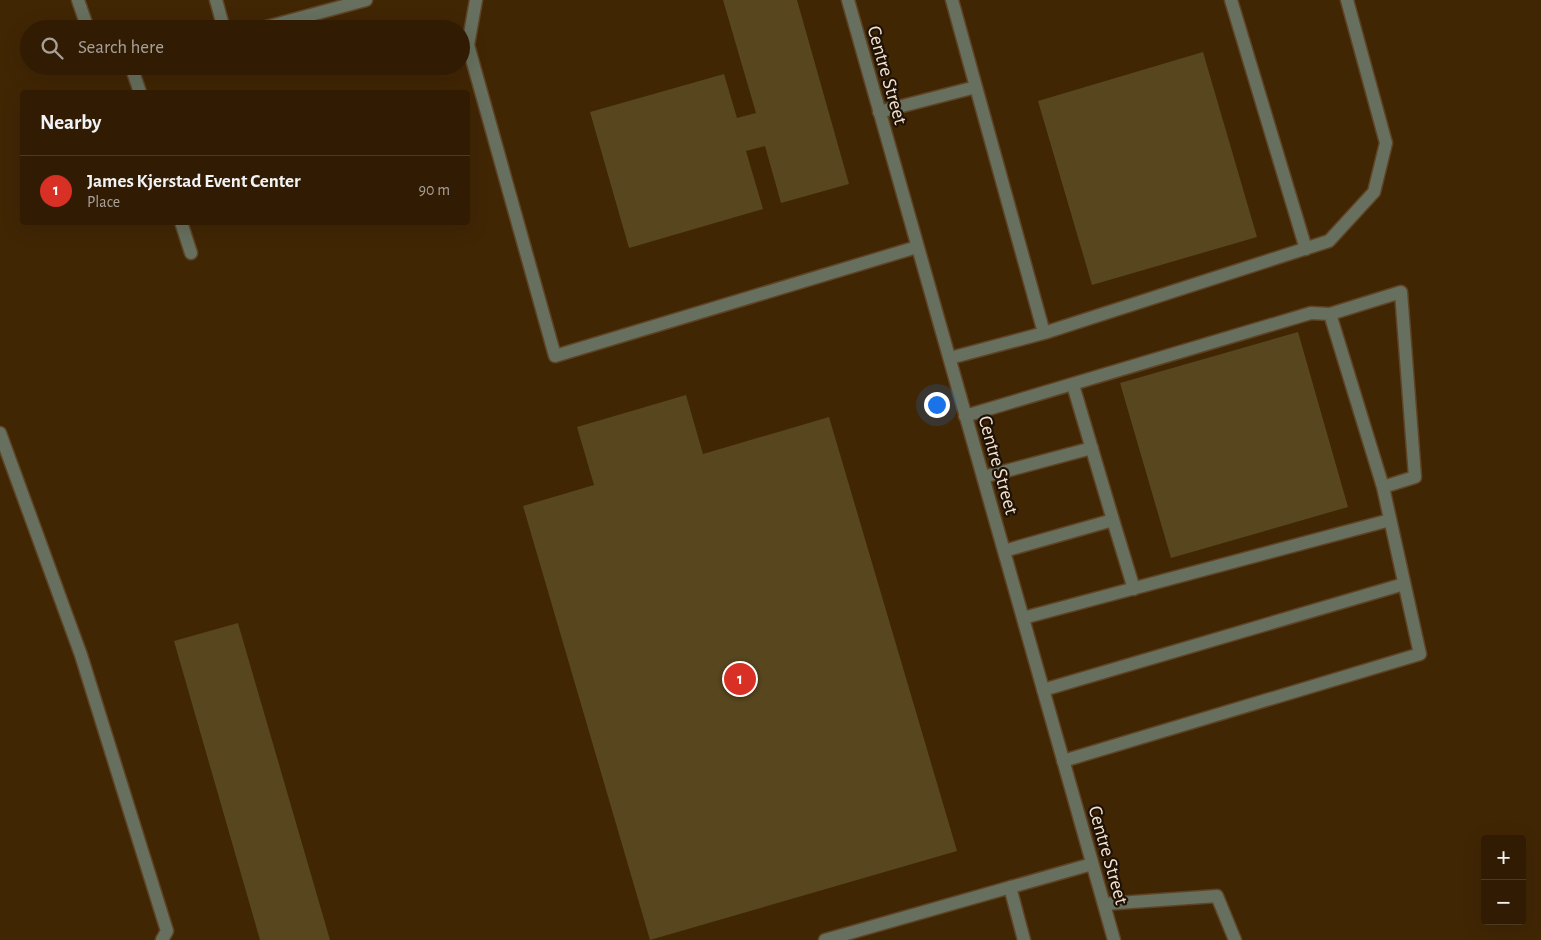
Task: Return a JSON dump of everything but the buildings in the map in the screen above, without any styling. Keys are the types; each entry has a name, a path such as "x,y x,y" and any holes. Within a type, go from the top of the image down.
{"street":[{"path":"78,0 85,20"},
{"path":"216,0 222,20"},
{"path":"292,20 366,0"},
{"path":"470,34 476,0"},
{"name":"Centre Street","path":"848,0 1114,940"},
{"path":"952,0 1044,333"},
{"path":"1231,0 1306,249"},
{"path":"950,358 1044,333 1329,241 1374,192 1386,142 1347,0"},
{"path":"470,52 555,356 917,247"},
{"path":"134,75 139,90"},
{"path":"879,112 976,86"},
{"path":"182,225 191,253"},
{"path":"965,416 1311,313 1330,314 1402,292 1415,477 1383,487"},
{"path":"1063,762 1420,654 1383,487 1330,314"},
{"path":"1073,385 1134,589"},
{"path":"0,432 81,655 168,931 162,940"},
{"path":"983,477 1092,448"},
{"path":"1004,552 1113,520"},
{"path":"1023,618 1390,520"},
{"path":"1043,690 1404,584"},
{"path":"825,940 1092,864"},
{"path":"1010,887 1024,940"},
{"path":"1104,904 1217,896 1235,940"}],"place":[{"name":"James Kjerstad Event Center","path":"740,679"}]}
